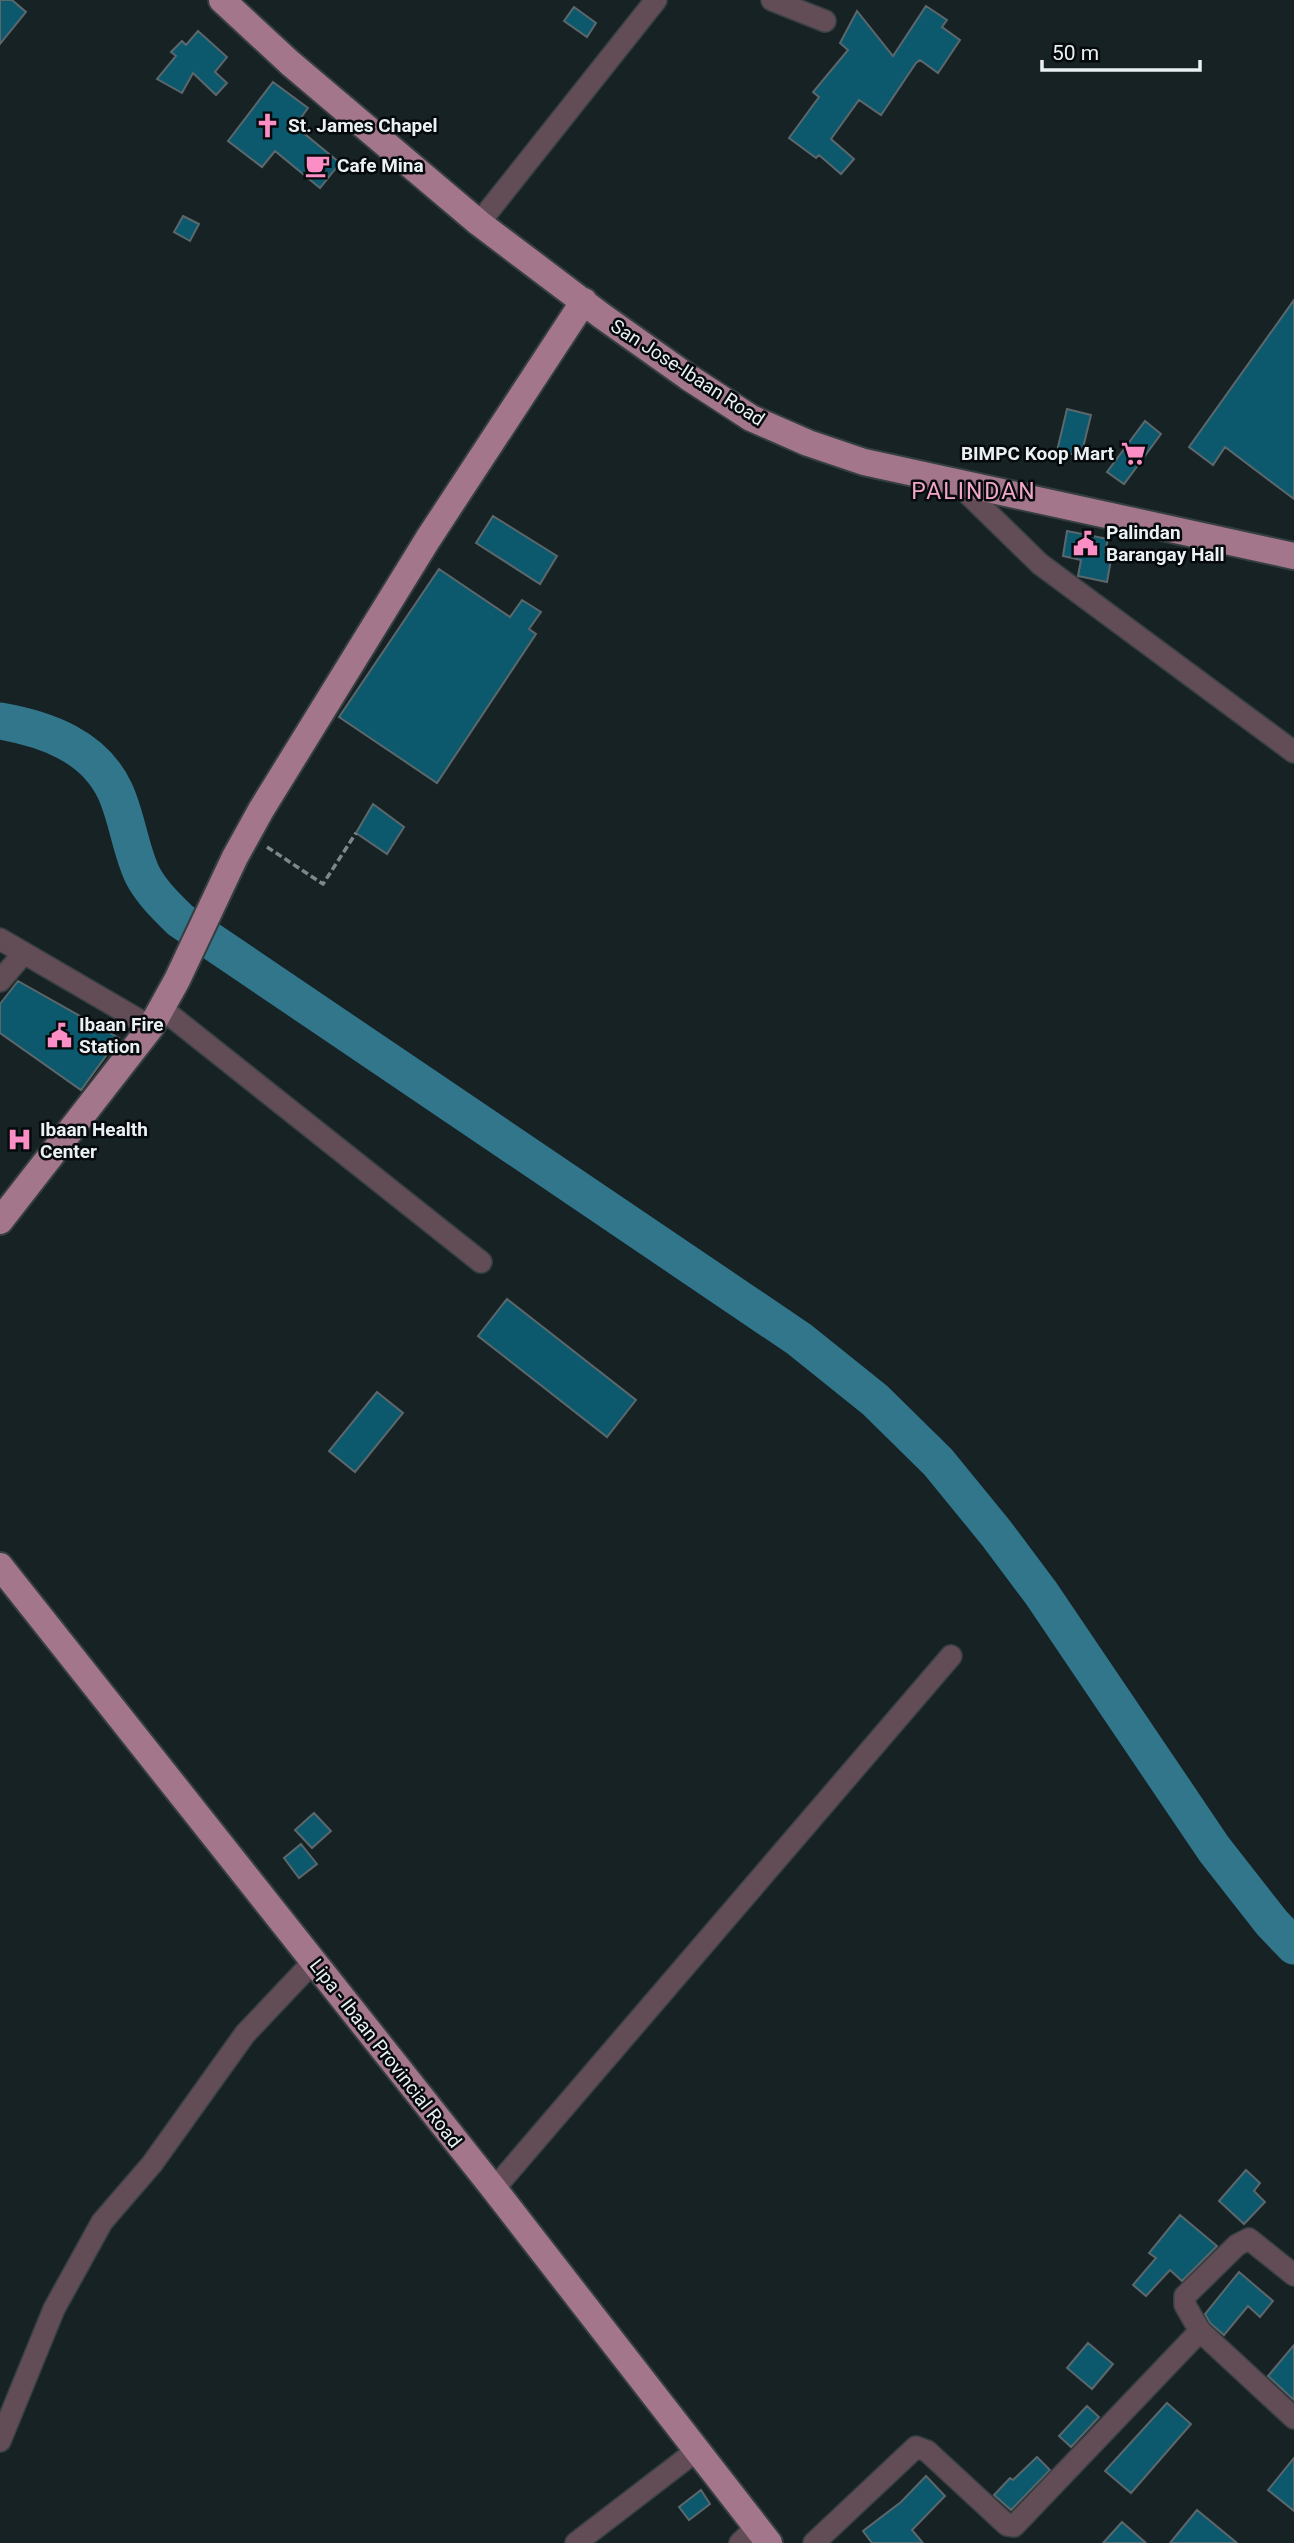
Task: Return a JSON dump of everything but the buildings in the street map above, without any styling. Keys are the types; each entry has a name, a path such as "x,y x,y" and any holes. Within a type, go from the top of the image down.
{"main road":[{"name":"San Jose-Ibaan Road","path":"222,0 290,63 479,223 688,377 751,418 808,443 864,461 1294,556"},
{"path":"0,1221 156,1018 248,834 428,540 584,301"},
{"name":"Lipa - Ibaan Provincial Road","path":"0,1566 494,2189 696,2451 755,2538"}],"street":[{"path":"479,223 656,0"},
{"path":"772,0 825,21"},
{"path":"957,483 1040,564 1294,752"},
{"path":"0,939 23,954 156,1018 481,1262"},
{"path":"0,981 23,954"},
{"path":"494,2189 951,1656"},
{"path":"0,2441 54,2309 102,2222 152,2164 245,2034 314,1961"},
{"path":"1294,2275 1249,2239 1237,2245 1185,2296 1185,2305 1200,2331 1294,2418"},
{"path":"814,2543 916,2447 927,2451 1007,2525 1014,2526 1200,2331"},
{"path":"576,2543 696,2451"}],"path":[{"path":"248,834 323,884 356,833"}],"waterway":[{"path":"0,721 51,735 82,751 95,762 115,791 142,874 154,893 180,920 799,1339 875,1400 938,1462 996,1533 1041,1593 1214,1849 1272,1923 1294,1946"}],"place":[{"name":"St. James Chapel","path":"268,125"},
{"name":"Cafe Mina","path":"317,165"},
{"name":"BIMPC Koop Mart","path":"1134,453"},
{"name":"Palindan Barangay Hall","path":"1086,543"},
{"name":"Ibaan Fire Station","path":"59,1035"},
{"name":"Ibaan Health Center","path":"20,1140"}],"district":[{"name":"PALINDAN","path":"974,491"}]}
